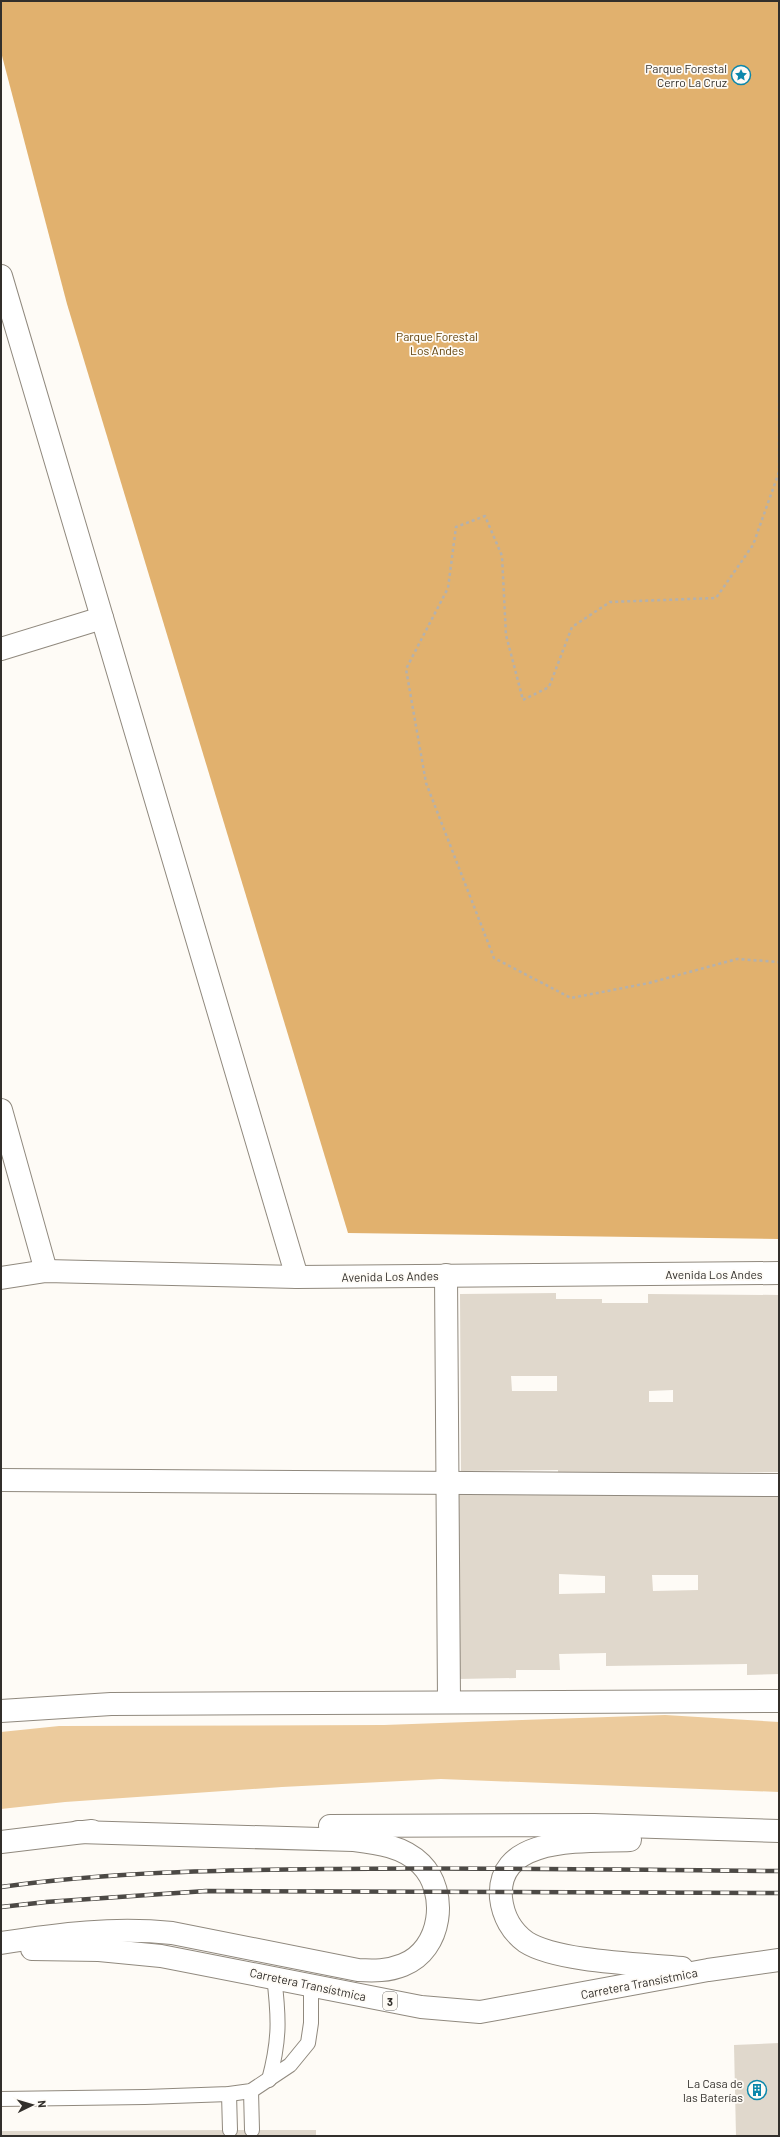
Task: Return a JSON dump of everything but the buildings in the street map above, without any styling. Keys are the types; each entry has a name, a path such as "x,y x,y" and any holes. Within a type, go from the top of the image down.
{"street":[{"path":"1,276 297,1277"},
{"path":"1,650 102,618"},
{"path":"1,1110 46,1271"},
{"name":"Avenida Los Andes","path":"1,1278 46,1271 297,1277 779,1273"},
{"path":"446,1275 448,1701"},
{"path":"1,1480 779,1485"},
{"path":"1,1711 111,1704 448,1701 779,1701"},
{"path":"1,1842 78,1832 286,1826 594,1826 779,1831"},
{"path":"1,1943 68,1932 142,1930 172,1932 358,1970 377,1972 405,1965 421,1953 432,1938 437,1922 438,1905 436,1888 430,1876 415,1860 392,1847 353,1840 78,1832"},
{"path":"708,1970 562,1954 542,1949 527,1942 516,1933 510,1925 502,1907 502,1884 505,1872 512,1862 520,1856 533,1850 559,1843 779,1835"},
{"name":"Carretera Transístmica","path":"1,1950 99,1950 153,1955 274,1976 421,2007 480,2012 708,1970 779,1960"}],"lane":[{"path":"269,2080 276,2054 278,2032 274,1976"},
{"path":"1,2099 229,2094 251,2091 290,2065 308,2043 311,2023 311,1984"},
{"path":"251,2091 252,2130"},
{"path":"229,2094 230,2130"}],"path":[{"path":"779,394 779,468"},
{"path":"779,472 752,545 716,598 610,602 572,627 549,687 523,700 506,635 502,556 485,516 456,527 448,588 406,669 426,783 494,958 571,998 649,983 737,959 779,962"}],"shaded area":[{"path":"665,1715 779,1722 779,1792 441,1779 282,1787 65,1802 1,1809 1,1732 59,1726 384,1725"}],"green space":[{"name":"Parque Forestal Los Andes","path":"1,1 779,1 779,1239 348,1233 67,304 1,52"}],"railway":[{"path":"1,1887 122,1875 244,1870 438,1868 779,1871"},
{"path":"1,1907 46,1902 206,1891 779,1893"}],"place":[{"name":"Parque Forestal Cerro La Cruz","path":"741,75"},
{"name":"La Casa de las Baterías","path":"757,2090"}]}
